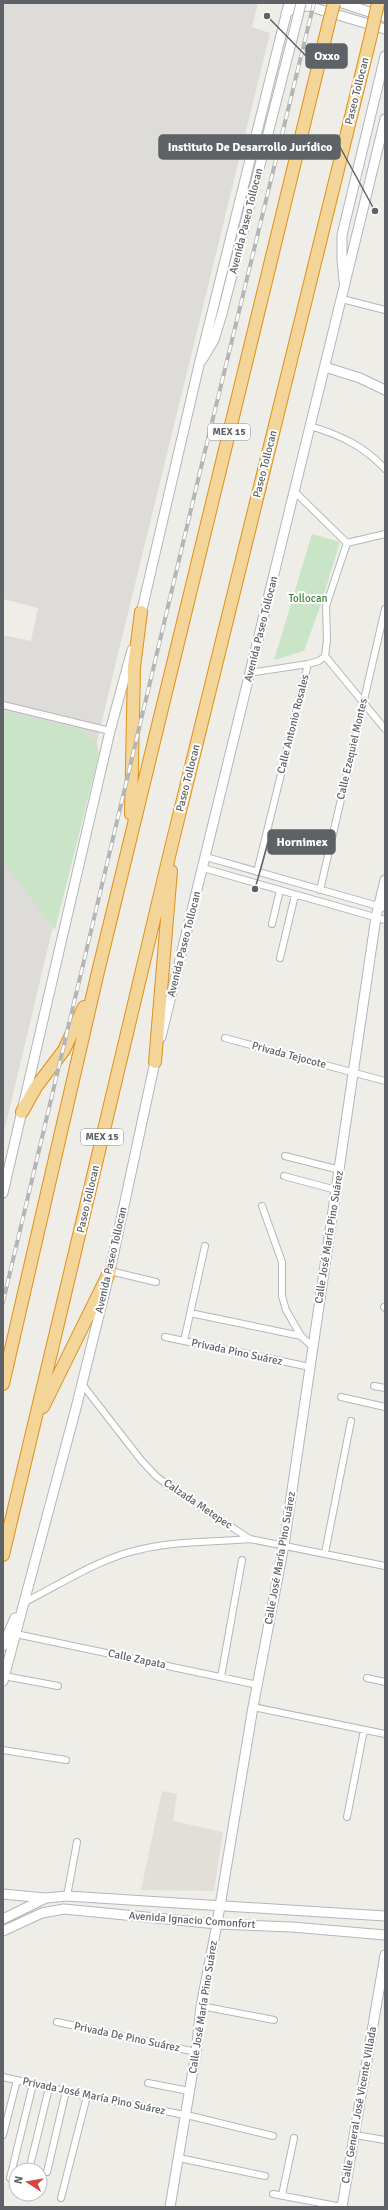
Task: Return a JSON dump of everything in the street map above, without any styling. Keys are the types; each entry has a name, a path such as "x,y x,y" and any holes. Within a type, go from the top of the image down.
{"highway":[{"name":"MEX 15","path":"3,1384 97,976 334,3"},
{"name":"Paseo Tollocan","path":"3,1555 171,848 378,3"},
{"path":"130,841 134,667 141,612"},
{"path":"155,1062 158,1008 171,883 171,848"},
{"path":"22,1112 36,1087 64,1050 97,976"},
{"path":"34,1426 110,1271"}],"main road":[{"name":"Avenida Paseo Tollocan","path":"3,1193 110,731 141,612 199,365 289,3"},
{"name":"Avenida Paseo Tollocan","path":"199,365 209,351 222,314 301,3"},
{"path":"342,3 385,17"},
{"path":"286,13 294,8 308,6 385,30"},
{"name":"Avenida Paseo Tollocan","path":"345,286 342,260 342,235 385,56"},
{"name":"Avenida Paseo Tollocan","path":"4,1678 82,1384 110,1271 155,1062 385,119"},
{"path":"325,367 360,378 385,390"},
{"name":"Calle José María Pino Suárez","path":"170,2207 196,2052 201,2006 217,1924 253,1707 284,1545 354,1072 381,919 385,880"},
{"name":"Avenida Paseo Tollocan","path":"3,1646 18,1611 24,1602"},
{"path":"3,1894 46,1898"},
{"name":"Avenida Ignacio Comonfort","path":"3,1919 46,1898 67,1896 385,1916"},
{"name":"Avenida Ignacio Comonfort","path":"3,1931 42,1913 64,1909 217,1924 292,1927 385,1935"},
{"name":"Calle General José Vicente Villada","path":"342,2207 385,1955"}],"street":[{"path":"342,299 385,310"},
{"path":"310,426 351,441 375,458 385,469"},
{"path":"295,492 347,543"},
{"path":"347,543 385,534"},
{"path":"347,543 326,606 327,640 325,656 385,729"},
{"name":"Calle Ezequiel Montes","path":"320,890 385,609"},
{"name":"Calle Antonio Rosales","path":"257,872 308,664 319,662 325,656"},
{"path":"249,673 308,664"},
{"path":"3,705 110,731"},
{"path":"206,857 382,907"},
{"path":"203,868 381,919"},
{"path":"272,924 280,890"},
{"path":"280,958 295,895"},
{"name":"Privada Tejocote","path":"225,1038 354,1072"},
{"path":"354,1072 385,1081"},
{"path":"285,1156 340,1170"},
{"path":"284,1176 336,1190"},
{"path":"262,1206 282,1262 282,1296 286,1310 302,1336 313,1347"},
{"path":"184,1341 205,1246"},
{"path":"110,1271 156,1282"},
{"path":"190,1313 302,1336"},
{"name":"Privada Pino Suárez","path":"165,1337 310,1367"},
{"name":"Calzada Metepec","path":"82,1384 141,1460 156,1476 170,1487 250,1539 385,1566"},
{"path":"374,1386 385,1388"},
{"path":"341,1396 385,1407"},
{"path":"325,1553 351,1421"},
{"path":"24,1602 98,1564 136,1550 153,1547 250,1539"},
{"path":"221,1677 242,1560"},
{"name":"Calle Zapata","path":"16,1634 258,1685"},
{"path":"4,1678 58,1686"},
{"path":"368,1678 385,1682"},
{"path":"253,1707 385,1734"},
{"path":"347,1816 364,1730"},
{"path":"3,1750 66,1760"},
{"path":"67,1896 77,1842"},
{"path":"201,2006 274,2020"},
{"name":"Privada De Pino Suárez","path":"57,2022 196,2052"},
{"name":"Privada José María Pino Suárez","path":"3,2077 87,2096 186,2115 273,2136"},
{"path":"3,2135 17,2080"},
{"path":"148,2083 189,2091"},
{"path":"14,2162 33,2084"},
{"path":"31,2162 49,2088"},
{"path":"48,2168 66,2091"},
{"path":"61,2198 87,2096"},
{"path":"355,2135 385,2140"},
{"path":"282,2195 294,2138"},
{"path":"179,2158 265,2176"},
{"path":"273,2194 342,2207"},
{"path":"302,2207 303,2200"}],"shaded area":[{"path":"3,3 258,3 252,27 270,33 116,662 3,1136 3,635 31,641 38,608 3,599"},
{"path":"162,1791 177,1794 173,1821 223,1832 214,1891 141,1890"}],"green space":[{"name":"Tollocan","path":"312,534 340,542 320,607 304,651 274,660"},
{"path":"3,711 78,729 96,741 99,754 55,930 3,861"}],"railway":[{"path":"3,1302 198,480 314,3"}],"place":[{"name":"Oxxo","path":"267,16"},
{"name":"Instituto De Desarrollo Jurídico","path":"375,211"},
{"name":"Hornimex","path":"255,889"}]}
